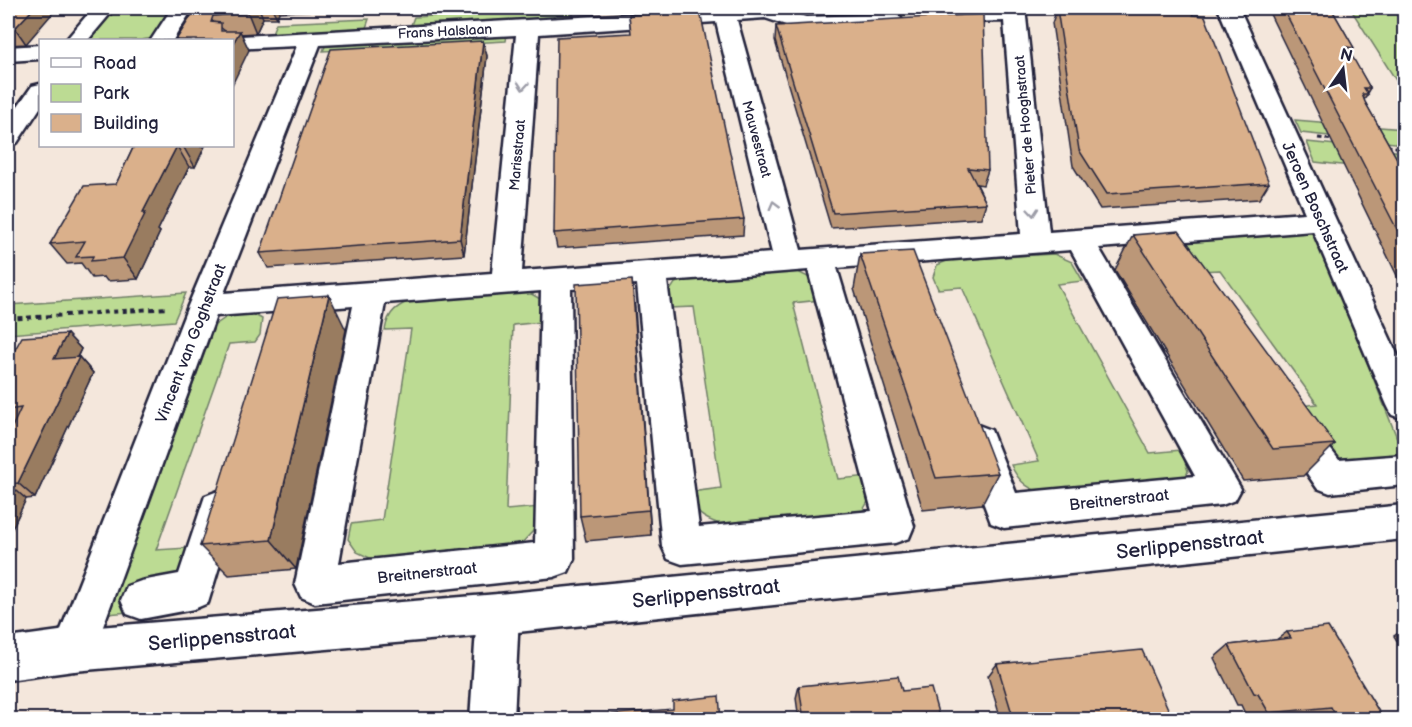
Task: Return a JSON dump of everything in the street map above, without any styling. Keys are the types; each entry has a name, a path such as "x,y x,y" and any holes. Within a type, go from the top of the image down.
{"street":[{"path":"78,39 104,8"},
{"path":"163,39 182,8"},
{"name":"Jeroen Boschstraat","path":"1229,8 1404,405"},
{"name":"Frans Halslaan","path":"234,42 311,38 394,25 528,28 596,15 725,16 768,10 804,24 915,19 1015,11"},
{"name":"Pieter de Hooghstraat","path":"1015,11 1036,243"},
{"name":"Mauvestraat","path":"725,16 804,260"},
{"name":"Marisstraat","path":"506,283 528,28"},
{"name":"Vincent van Goghstraat","path":"74,650 204,306 311,38"},
{"path":"8,54 39,52"},
{"path":"8,138 39,92"},
{"path":"204,306 1322,221"},
{"path":"1154,234 1174,262"},
{"name":"Breitnerstraat","path":"967,410 1004,511 1222,489 1078,239"},
{"path":"909,252 921,286"},
{"path":"651,272 682,546 895,526 804,260"},
{"name":"Breitnerstraat","path":"371,293 315,584 554,560 556,279"},
{"path":"271,333 281,300"},
{"path":"1276,402 1330,477 1404,470"},
{"path":"141,600 194,590 227,478"},
{"name":"Serlippensstraat","path":"8,659 74,650 498,614 1404,522"},
{"path":"492,720 498,614"}],"path":[{"path":"1284,135 1339,141"},
{"path":"1383,145 1404,148"},
{"path":"8,319 204,306"}],"green space":[{"path":"114,8 174,8 153,38 89,39"},
{"path":"573,8 573,18 411,25 414,17"},
{"path":"821,8 905,8 908,15 826,19 819,15"},
{"path":"1350,8 1404,8 1404,93"},
{"path":"369,19 366,28 272,33 276,23"},
{"path":"507,35 506,41 323,51 326,44"},
{"path":"1295,120 1404,129 1404,144 1301,133"},
{"path":"1307,142 1404,152 1404,172 1315,162"},
{"path":"1307,230 1316,234 1403,453 1396,462 1343,461 1329,453 1293,407 1317,404 1220,270 1198,271 1182,240"},
{"path":"1054,254 1072,262 1083,281 1057,284 1150,453 1181,450 1188,471 1183,484 1050,496 1026,485 1014,472 1011,465 1039,461 962,287 938,289 933,277 937,265 949,260"},
{"path":"798,272 814,280 820,300 793,303 838,479 870,476 870,498 862,512 722,525 700,514 694,505 691,492 721,488 694,307 669,308 667,295 675,283 689,278"},
{"path":"528,292 542,300 542,322 513,325 506,510 540,507 533,531 520,545 372,559 357,552 348,539 351,524 382,520 411,329 385,330 391,313 399,306 415,299"},
{"path":"186,293 174,321 8,334 8,305"},
{"path":"251,313 262,319 260,335 255,342 229,344 156,550 187,548 180,570 129,612 108,614 215,325 231,314"}],"building":[{"path":"8,8 34,8 15,28 8,29"},
{"path":"196,8 251,8 248,13 213,16 211,22 221,23 221,31 240,31 234,42 234,39 177,39"},
{"path":"1141,8 1192,12 1193,15 1205,16 1269,183 1107,194 1079,150 1057,9"},
{"path":"1283,8 1331,8 1354,48 1347,47 1370,88 1364,88 1368,94 1362,94 1365,102 1400,164 1404,164 1404,243"},
{"path":"700,11 744,219 554,233 557,37 631,33 629,15"},
{"path":"983,14 988,170 968,168 986,203 833,213 776,26"},
{"path":"483,41 460,239 260,253 331,49"},
{"path":"134,147 176,147 143,212 146,212 123,258 91,261 93,256 76,257 85,241 50,244 84,186 116,184"},
{"path":"1179,231 1335,444 1273,449 1133,235"},
{"path":"913,251 998,473 936,478 860,254"},
{"path":"632,280 649,510 580,516 576,284"},
{"path":"329,295 271,540 200,546 277,299"},
{"path":"67,334 54,359 79,357 18,483 9,484 8,487 8,436 21,408 8,410 8,362 22,337"},
{"path":"1328,627 1381,715 1338,720 1331,707 1269,713 1258,694 1254,693 1229,645 1291,638 1287,632"},
{"path":"1142,650 1173,720 1068,720 1067,717 1050,720 1014,720 997,664"},
{"path":"898,676 902,691 931,688 940,720 804,720 799,686"},
{"path":"719,696 721,720 605,720 605,715 673,709 673,701"}]}
